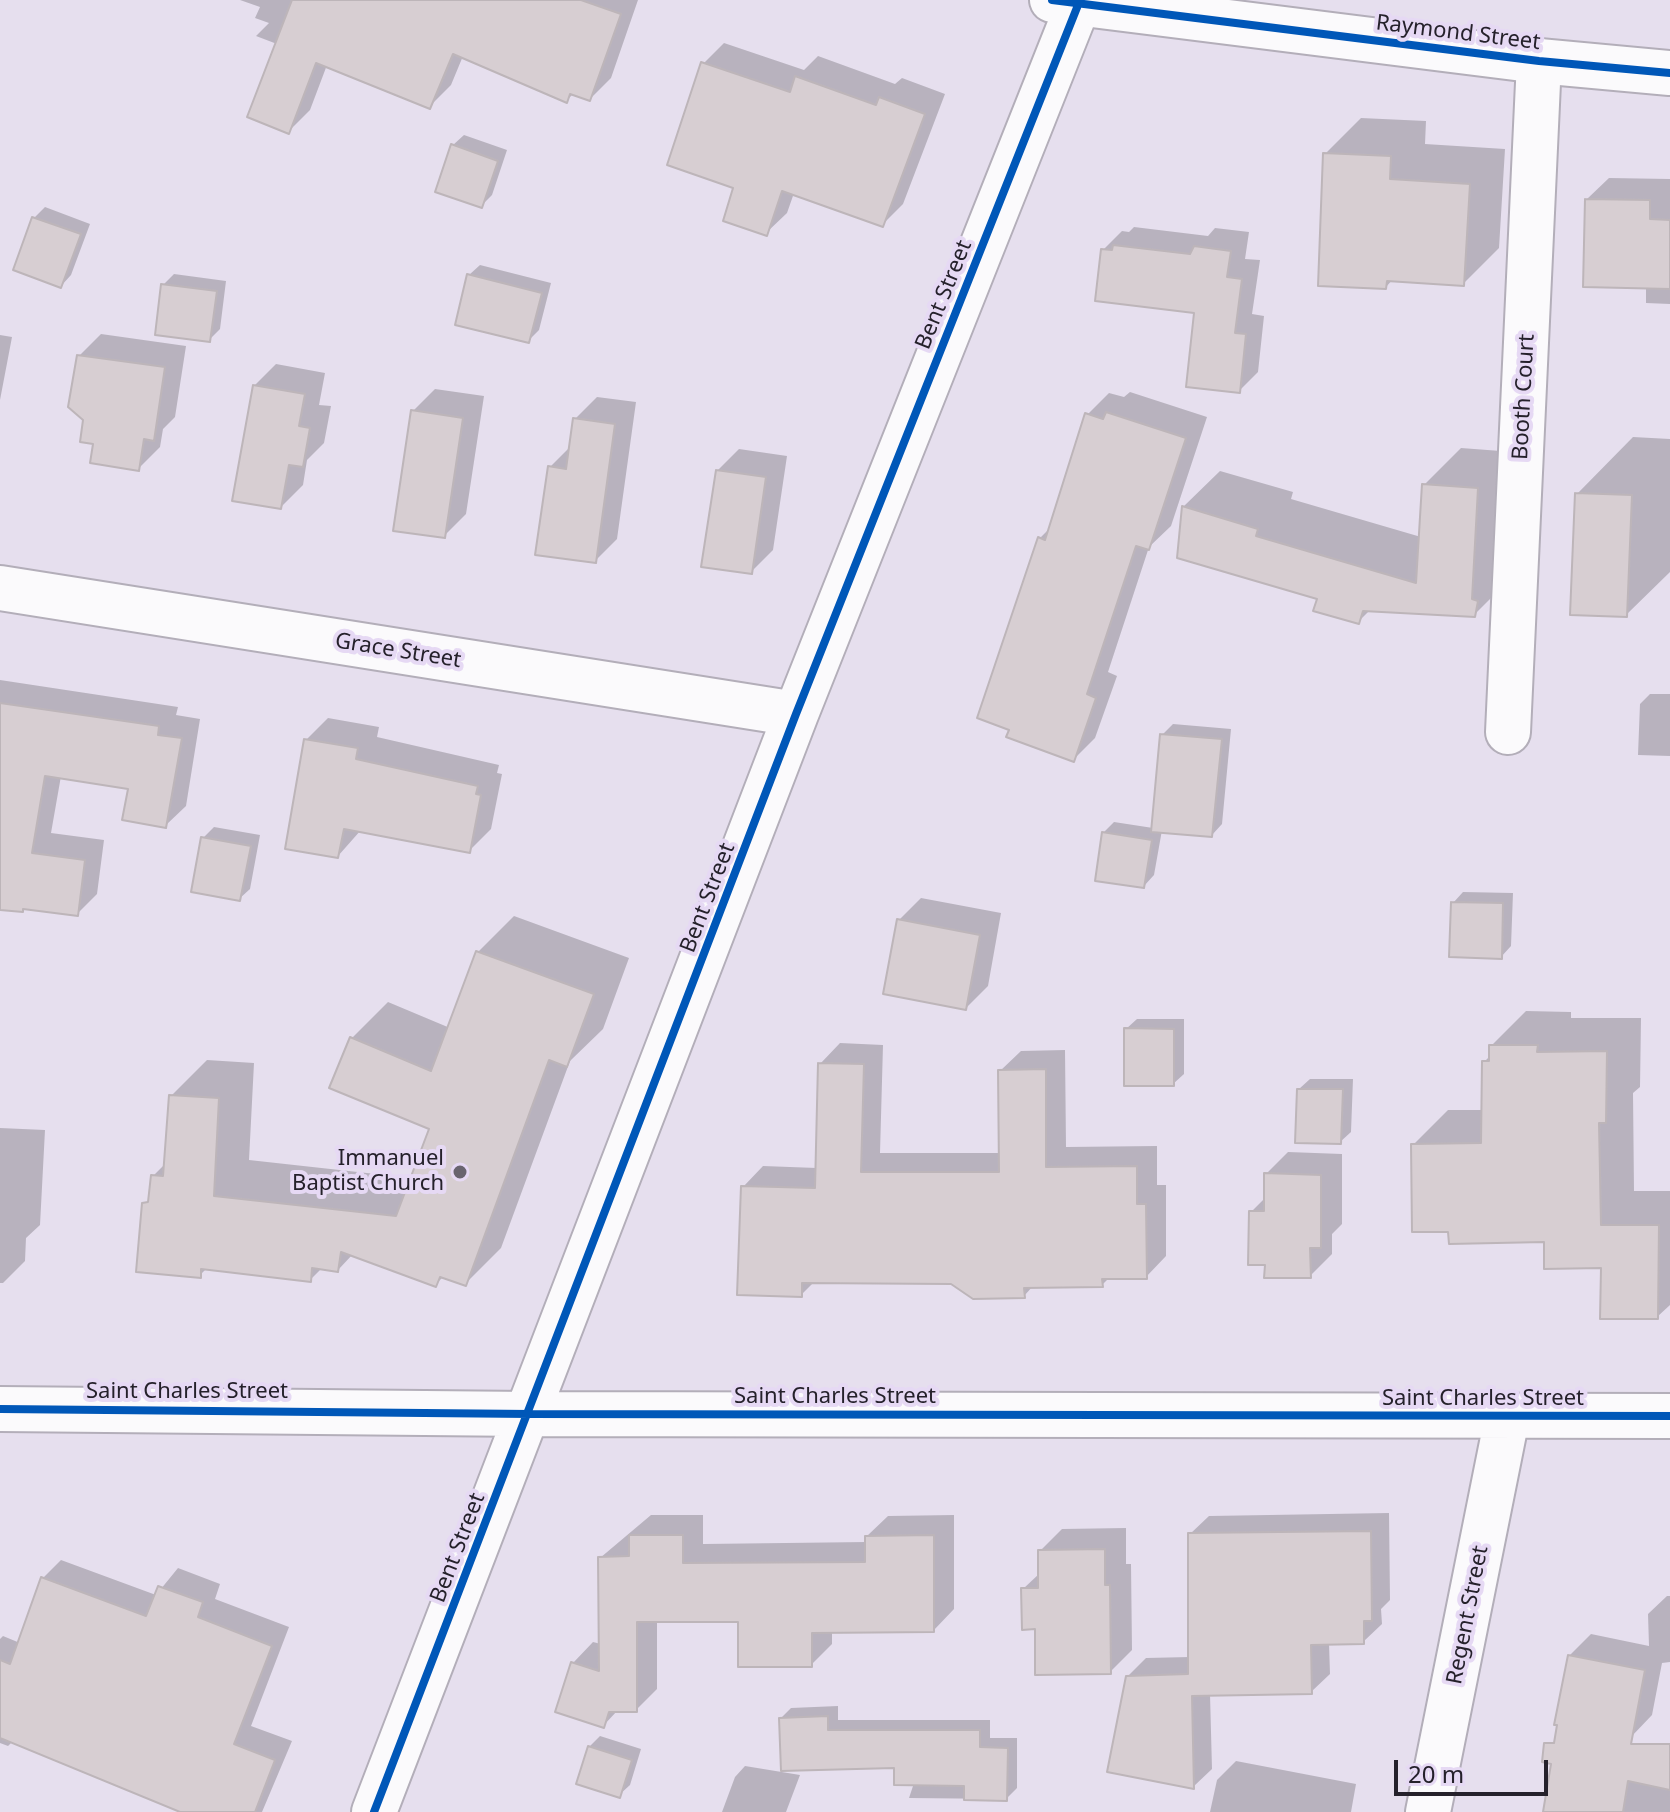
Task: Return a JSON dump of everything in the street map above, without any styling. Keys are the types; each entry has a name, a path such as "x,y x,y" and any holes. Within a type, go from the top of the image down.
{"street":[{"name":"Raymond Street","path":"1070,2 1539,61 1670,73"},
{"name":"Bent Street","path":"374,1812 530,1414 1070,2"},
{"name":"Booth Court","path":"1508,732 1539,61"},
{"name":"Grace Street","path":"0,588 796,714"},
{"name":"Saint Charles Street","path":"0,1409 530,1414 1670,1416"},
{"name":"Regent Street","path":"1428,1812 1507,1418"}],"building":[{"path":"292,0 581,0 621,14 590,101 570,94 567,103 453,54 430,109 316,63 289,134 247,117"},
{"path":"701,62 790,92 795,76 876,105 879,97 925,114 883,227 782,191 767,236 723,221 733,188 667,165"},
{"path":"451,144 498,161 482,208 435,192"},
{"path":"1323,153 1391,156 1390,179 1470,184 1464,286 1387,281 1386,289 1318,286"},
{"path":"1585,199 1650,200 1650,219 1670,220 1670,289 1583,287"},
{"path":"32,217 81,234 61,288 13,270"},
{"path":"1113,245 1190,254 1194,246 1231,251 1227,277 1242,279 1235,333 1246,334 1240,393 1186,387 1194,313 1095,301 1101,249 1112,250"},
{"path":"467,274 542,293 529,343 455,325"},
{"path":"161,284 217,291 210,342 155,335"},
{"path":"77,355 165,367 154,441 144,439 139,471 90,463 93,444 80,442 83,420 68,407"},
{"path":"253,385 305,394 299,426 310,428 303,467 289,465 281,509 232,501"},
{"path":"411,410 463,418 445,538 393,531"},
{"path":"1106,412 1186,438 1149,550 1136,546 1087,694 1096,698 1074,762 1006,737 1009,730 977,718 1038,537 1045,540 1085,413 1103,419"},
{"path":"573,418 615,424 596,563 535,555 548,466 566,469"},
{"path":"716,470 766,477 752,574 701,567"},
{"path":"1422,484 1478,488 1472,599 1478,601 1475,617 1363,611 1359,624 1313,611 1317,599 1177,558 1182,506 1258,529 1256,536 1416,583"},
{"path":"1575,493 1632,495 1627,617 1570,615"},
{"path":"0,703 159,726 158,735 182,738 166,828 122,820 128,789 45,776 32,853 85,860 78,916 23,909 23,912 0,910"},
{"path":"1160,734 1222,739 1212,837 1151,832"},
{"path":"304,739 358,748 356,759 478,786 476,794 481,795 470,853 344,829 338,858 285,849"},
{"path":"1102,832 1152,840 1144,888 1095,881"},
{"path":"201,837 251,846 240,901 191,892"},
{"path":"1451,902 1503,903 1502,959 1449,957"},
{"path":"897,919 980,935 966,1010 883,994"},
{"path":"476,951 594,994 567,1067 549,1060 466,1286 440,1277 436,1287 341,1252 338,1272 312,1268 311,1282 201,1269 201,1278 136,1272 142,1203 148,1202 151,1175 163,1176 169,1095 219,1098 214,1196 396,1216 429,1129 329,1088 350,1037 431,1071"},
{"path":"1124,1028 1174,1029 1174,1086 1124,1086"},
{"path":"1489,1045 1538,1045 1537,1052 1607,1051 1606,1123 1599,1123 1601,1225 1659,1225 1658,1319 1600,1319 1601,1268 1544,1269 1544,1242 1449,1244 1448,1232 1412,1232 1411,1144 1481,1143 1482,1061 1489,1061"},
{"path":"818,1063 864,1064 861,1172 999,1172 998,1070 1046,1069 1046,1167 1137,1166 1137,1204 1146,1204 1147,1279 1102,1279 1103,1287 1024,1288 1025,1298 973,1299 951,1284 802,1283 802,1297 737,1295 741,1186 815,1188"},
{"path":"1297,1089 1343,1089 1341,1144 1295,1143"},
{"path":"1264,1173 1321,1175 1321,1248 1310,1248 1311,1278 1264,1278 1265,1265 1248,1265 1249,1211 1264,1211"},
{"path":"1371,1531 1372,1621 1364,1621 1364,1644 1311,1645 1312,1694 1192,1696 1194,1789 1107,1772 1126,1676 1188,1674 1188,1533"},
{"path":"629,1535 683,1535 683,1563 865,1562 865,1536 934,1535 934,1632 812,1633 812,1667 738,1667 738,1622 637,1622 637,1712 609,1712 604,1728 555,1712 571,1662 599,1671 598,1557 629,1556"},
{"path":"1105,1549 1105,1585 1110,1585 1111,1674 1035,1675 1035,1629 1022,1630 1021,1588 1038,1588 1038,1550"},
{"path":"41,1577 146,1616 158,1586 203,1602 198,1617 272,1646 234,1744 275,1760 255,1812 180,1812 0,1738 0,1660 10,1664"},
{"path":"1568,1655 1645,1670 1631,1744 1670,1744 1670,1790 1628,1781 1623,1812 1543,1812 1551,1764 1542,1762 1544,1743 1554,1743 1557,1725 1554,1725"},
{"path":"828,1716 828,1730 980,1730 980,1747 1008,1748 1007,1801 964,1800 964,1786 894,1785 894,1768 781,1771 779,1718"},
{"path":"588,1746 632,1760 620,1798 576,1784"}],"cycle path":[{"path":"1052,0 1539,61 1670,73"},
{"path":"374,1812 796,714 1080,0"},
{"path":"0,1409 530,1414 1670,1416"}],"place":[{"name":"Immanuel Baptist Church","path":"460,1172"}]}
